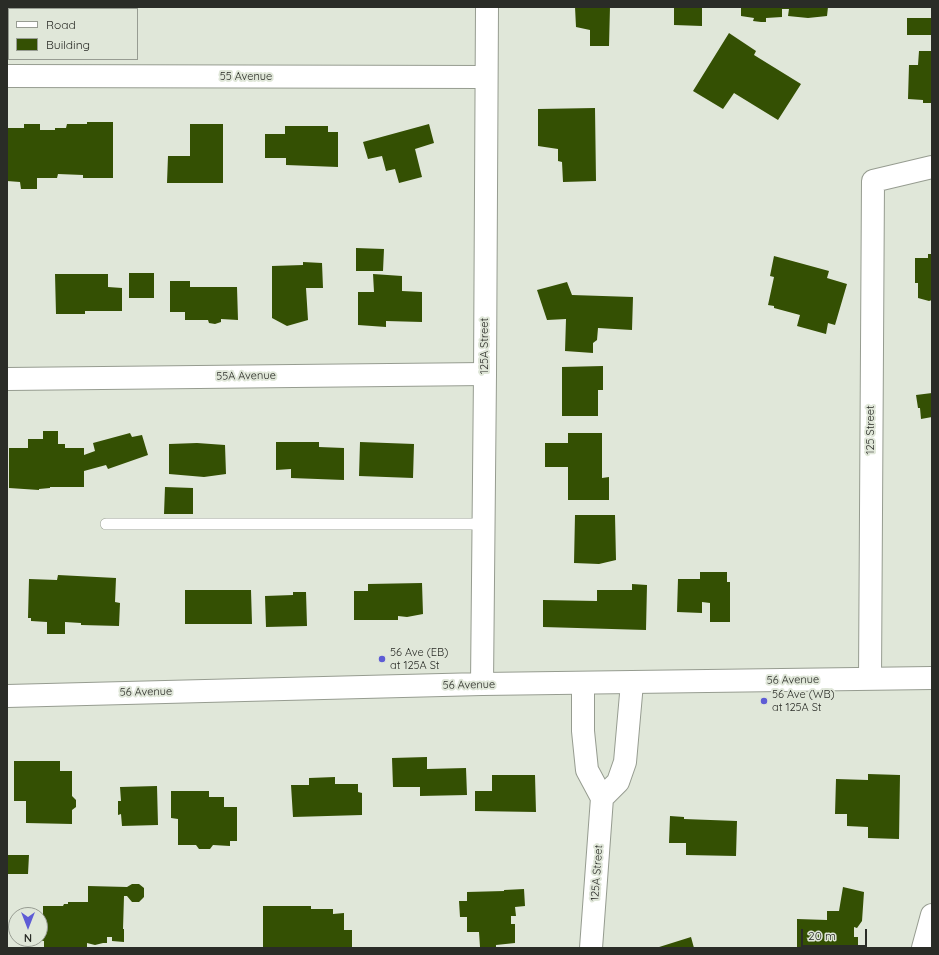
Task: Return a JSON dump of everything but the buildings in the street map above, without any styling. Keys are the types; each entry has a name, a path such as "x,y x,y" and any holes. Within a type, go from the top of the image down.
{"street":[{"name":"125A Street","path":"482,684 486,7"},
{"name":"55 Avenue","path":"7,76 486,77"},
{"name":"125 Street","path":"870,678 873,181 932,167"},
{"name":"55A Avenue","path":"7,379 485,374"},
{"name":"56 Avenue","path":"7,696 482,684 932,678"},
{"path":"583,683 583,731 587,770 602,798 618,782 625,762 632,682"},
{"name":"125A Street","path":"591,948 602,798"},
{"path":"923,948 932,915"}],"lane":[{"path":"106,524 483,524"}],"place":[{"name":"56 Ave (EB) at 125A St","path":"382,659"},
{"name":"56 Ave (WB) at 125A St","path":"764,701"}]}
